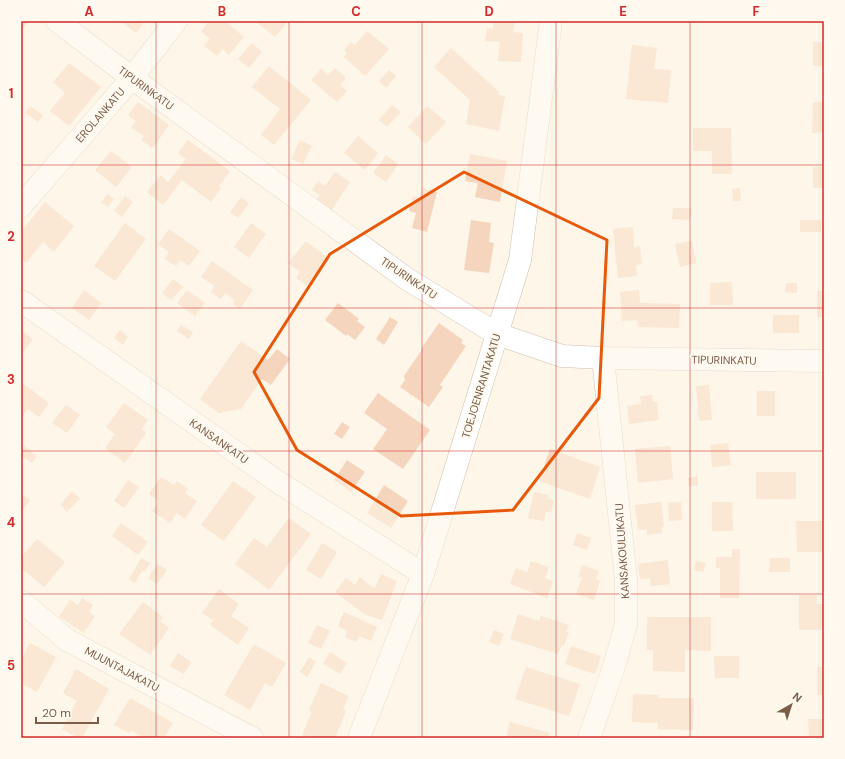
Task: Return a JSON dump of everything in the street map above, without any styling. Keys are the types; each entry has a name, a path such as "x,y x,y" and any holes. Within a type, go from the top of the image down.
{"street":[{"name":"TIPURINKATU","path":"57,21 132,78 407,278 497,334 562,356 603,358 824,361"},
{"name":"EROLANKATU","path":"21,206 132,78 176,21"},
{"name":"TOEJOENRANTAKATU","path":"359,738 423,574 520,260 551,21"},
{"name":"KANSANKATU","path":"21,300 278,482 423,574"},
{"name":"KANSAKOULUKATU","path":"589,738 614,667 626,624 626,580 603,358"},
{"name":"MUUNTAJAKATU","path":"21,601 67,640 252,738"}],"highlighted area":[{"path":"464,172 607,240 599,398 513,510 401,516 297,450 254,372 330,254"}],"building":[{"path":"21,21 29,21 21,31"},
{"path":"120,21 139,21 143,24 136,33"},
{"path":"209,21 225,21 244,37 229,55 223,49 217,56 204,46 210,39 201,31"},
{"path":"255,21 288,21 275,37"},
{"path":"493,21 515,21 513,32 523,33 521,62 498,61 500,42 485,41 487,28 493,29"},
{"path":"367,31 389,49 365,76 344,57 347,53 344,50 351,42 355,45"},
{"path":"813,42 824,42 824,66 813,66"},
{"path":"252,43 262,52 249,68 238,59"},
{"path":"632,45 657,48 654,69 671,70 668,103 626,99"},
{"path":"451,48 499,92 498,95 505,96 499,131 466,124 470,100 434,67"},
{"path":"69,63 101,87 69,126 50,111 65,93 53,82"},
{"path":"269,66 311,100 274,145 261,135 280,109 252,87"},
{"path":"335,68 346,78 340,85 347,91 337,102 311,80 321,69 328,75"},
{"path":"389,70 396,76 386,88 379,81"},
{"path":"138,102 169,125 153,148 141,140 144,136 131,128 136,121 128,115"},
{"path":"813,102 824,102 824,132 812,133"},
{"path":"392,105 401,112 387,127 379,120"},
{"path":"30,106 43,115 38,122 25,113"},
{"path":"427,106 446,122 426,144 408,127"},
{"path":"693,128 731,128 732,174 712,174 712,151 693,151"},
{"path":"358,136 378,153 365,170 344,153"},
{"path":"188,140 230,171 219,186 221,188 211,202 182,180 163,205 147,192 161,175 168,182 186,159 178,153"},
{"path":"300,140 312,146 303,164 291,159"},
{"path":"111,151 132,167 116,187 95,170"},
{"path":"470,154 507,161 500,202 475,197 478,183 465,181"},
{"path":"386,155 398,164 386,182 373,173"},
{"path":"813,167 824,167 824,188 813,188"},
{"path":"335,172 350,182 331,211 315,201 320,195 312,190 318,181 325,186"},
{"path":"422,188 437,192 427,232 412,228 416,213 409,211 413,196 420,198"},
{"path":"740,188 741,201 733,201 732,189"},
{"path":"107,194 114,199 108,207 101,203"},
{"path":"125,196 133,202 122,217 114,211"},
{"path":"241,197 249,203 238,218 230,212"},
{"path":"45,202 74,226 54,252 43,242 26,263 21,259 21,232"},
{"path":"673,208 691,208 690,220 672,219"},
{"path":"471,220 491,223 489,242 494,243 489,273 464,270"},
{"path":"800,220 821,220 821,232 800,232"},
{"path":"125,223 146,239 115,281 94,266"},
{"path":"251,223 266,234 249,258 234,247"},
{"path":"633,227 634,247 640,246 642,264 636,265 637,276 618,278 613,229"},
{"path":"169,229 200,251 189,266 180,260 176,266 165,259 169,252 158,244"},
{"path":"306,241 329,259 309,287 296,278 300,272 288,263"},
{"path":"692,241 696,263 680,267 675,244"},
{"path":"212,261 253,290 240,309 233,304 235,300 225,293 221,299 211,292 215,286 201,277"},
{"path":"173,279 183,287 171,300 162,293"},
{"path":"732,282 733,305 710,305 710,283"},
{"path":"786,283 797,283 797,293 785,292"},
{"path":"84,290 101,303 89,320 72,308"},
{"path":"187,290 205,303 195,316 177,303"},
{"path":"639,290 640,303 680,304 679,328 638,327 637,320 622,321 620,292"},
{"path":"817,291 824,291 824,317 817,317"},
{"path":"338,303 359,319 357,321 365,327 355,340 347,334 346,336 325,320"},
{"path":"773,315 799,315 799,333 773,333"},
{"path":"390,317 398,322 384,345 376,339"},
{"path":"439,323 463,340 461,343 466,346 440,385 443,387 429,407 400,387 405,380 404,376"},
{"path":"181,325 193,332 189,339 177,331"},
{"path":"21,330 33,339 21,355"},
{"path":"120,330 128,337 123,345 114,338"},
{"path":"241,341 268,360 277,349 290,359 271,385 262,379 241,409 218,413 200,399"},
{"path":"21,382 49,403 39,417 28,409 22,417 21,416"},
{"path":"709,385 712,420 699,421 696,386"},
{"path":"757,391 775,391 775,416 757,416"},
{"path":"378,393 430,430 403,469 373,449 387,429 364,413"},
{"path":"652,395 653,402 657,402 659,420 629,424 627,406 641,404 640,396"},
{"path":"124,403 148,420 142,429 146,433 125,463 105,448 115,434 106,427"},
{"path":"66,405 80,415 67,433 52,423"},
{"path":"342,422 350,427 342,439 334,434"},
{"path":"728,443 731,465 712,467 710,445"},
{"path":"24,446 37,456 32,463 21,456 21,451"},
{"path":"670,446 673,479 638,483 635,449"},
{"path":"550,449 600,467 590,499 539,481"},
{"path":"347,460 365,472 351,492 334,480"},
{"path":"756,472 796,472 796,499 756,499"},
{"path":"697,476 698,485 689,487 688,478"},
{"path":"161,477 174,485 177,481 188,489 185,493 197,501 185,519 177,513 170,523 152,511 159,501 149,494"},
{"path":"128,480 139,487 124,508 114,501"},
{"path":"233,481 256,497 224,541 201,525"},
{"path":"384,485 408,501 391,528 367,513"},
{"path":"72,491 80,499 67,512 60,505"},
{"path":"534,492 549,495 548,499 554,500 551,512 546,512 544,521 528,518"},
{"path":"21,494 30,500 21,513"},
{"path":"661,502 664,527 662,527 662,533 647,535 647,529 638,530 635,505"},
{"path":"681,502 682,520 669,521 668,503"},
{"path":"712,502 732,502 733,531 712,531"},
{"path":"289,518 311,534 269,590 235,564 254,538 267,547"},
{"path":"796,521 824,521 824,552 797,552"},
{"path":"121,523 148,542 138,555 112,536"},
{"path":"577,533 591,538 587,550 573,545"},
{"path":"37,539 65,562 44,587 21,568 21,557"},
{"path":"322,543 337,552 321,579 306,570"},
{"path":"732,549 740,549 739,598 720,598 720,568 716,568 716,557 732,557"},
{"path":"141,558 150,563 145,572 142,571 135,583 129,579"},
{"path":"770,558 790,558 790,572 769,572"},
{"path":"668,560 670,584 651,586 650,578 640,579 638,564"},
{"path":"531,561 549,567 545,578 553,581 547,598 510,584 516,568 527,572"},
{"path":"696,561 706,563 703,572 694,570"},
{"path":"158,564 167,570 157,584 148,578"},
{"path":"582,565 599,571 596,579 600,581 594,600 576,594 582,578 578,577"},
{"path":"381,574 397,581 382,620 366,615 335,592 346,578 355,585 360,577 375,588"},
{"path":"219,589 239,604 231,616 249,628 238,645 210,625 213,620 202,613"},
{"path":"799,595 817,595 817,604 824,604 824,630 799,630"},
{"path":"82,598 93,605 89,612 95,616 84,633 59,617 70,600 78,605"},
{"path":"143,602 163,617 160,621 169,628 150,655 119,634"},
{"path":"344,612 377,627 371,641 359,636 356,642 345,637 347,631 338,626"},
{"path":"518,614 539,621 541,616 569,625 566,632 569,632 564,646 562,645 558,654 510,639"},
{"path":"647,617 711,617 711,651 685,650 685,672 653,671 653,650 647,650"},
{"path":"317,625 330,631 321,649 308,643"},
{"path":"494,630 504,634 499,646 489,642"},
{"path":"30,643 56,657 37,692 21,683 21,660"},
{"path":"254,644 286,663 272,687 265,683 250,710 224,695"},
{"path":"571,646 601,656 595,674 565,664"},
{"path":"330,652 347,663 340,674 323,664"},
{"path":"178,653 191,662 184,674 170,666"},
{"path":"714,656 739,656 739,678 715,678"},
{"path":"309,657 316,662 307,677 300,672"},
{"path":"526,667 580,684 569,716 515,699"},
{"path":"817,667 824,667 824,695 817,695"},
{"path":"76,669 109,689 82,738 78,738 62,729 77,701 63,693"},
{"path":"321,683 349,696 343,709 346,711 335,738 309,738 302,735 312,712 309,710"},
{"path":"633,694 659,695 659,698 694,698 693,730 658,729 658,723 632,722"},
{"path":"130,698 173,723 164,738 143,738 131,730 129,733 114,725"},
{"path":"808,719 824,719 824,738 809,738"},
{"path":"510,722 550,733 549,738 506,738"}]}
